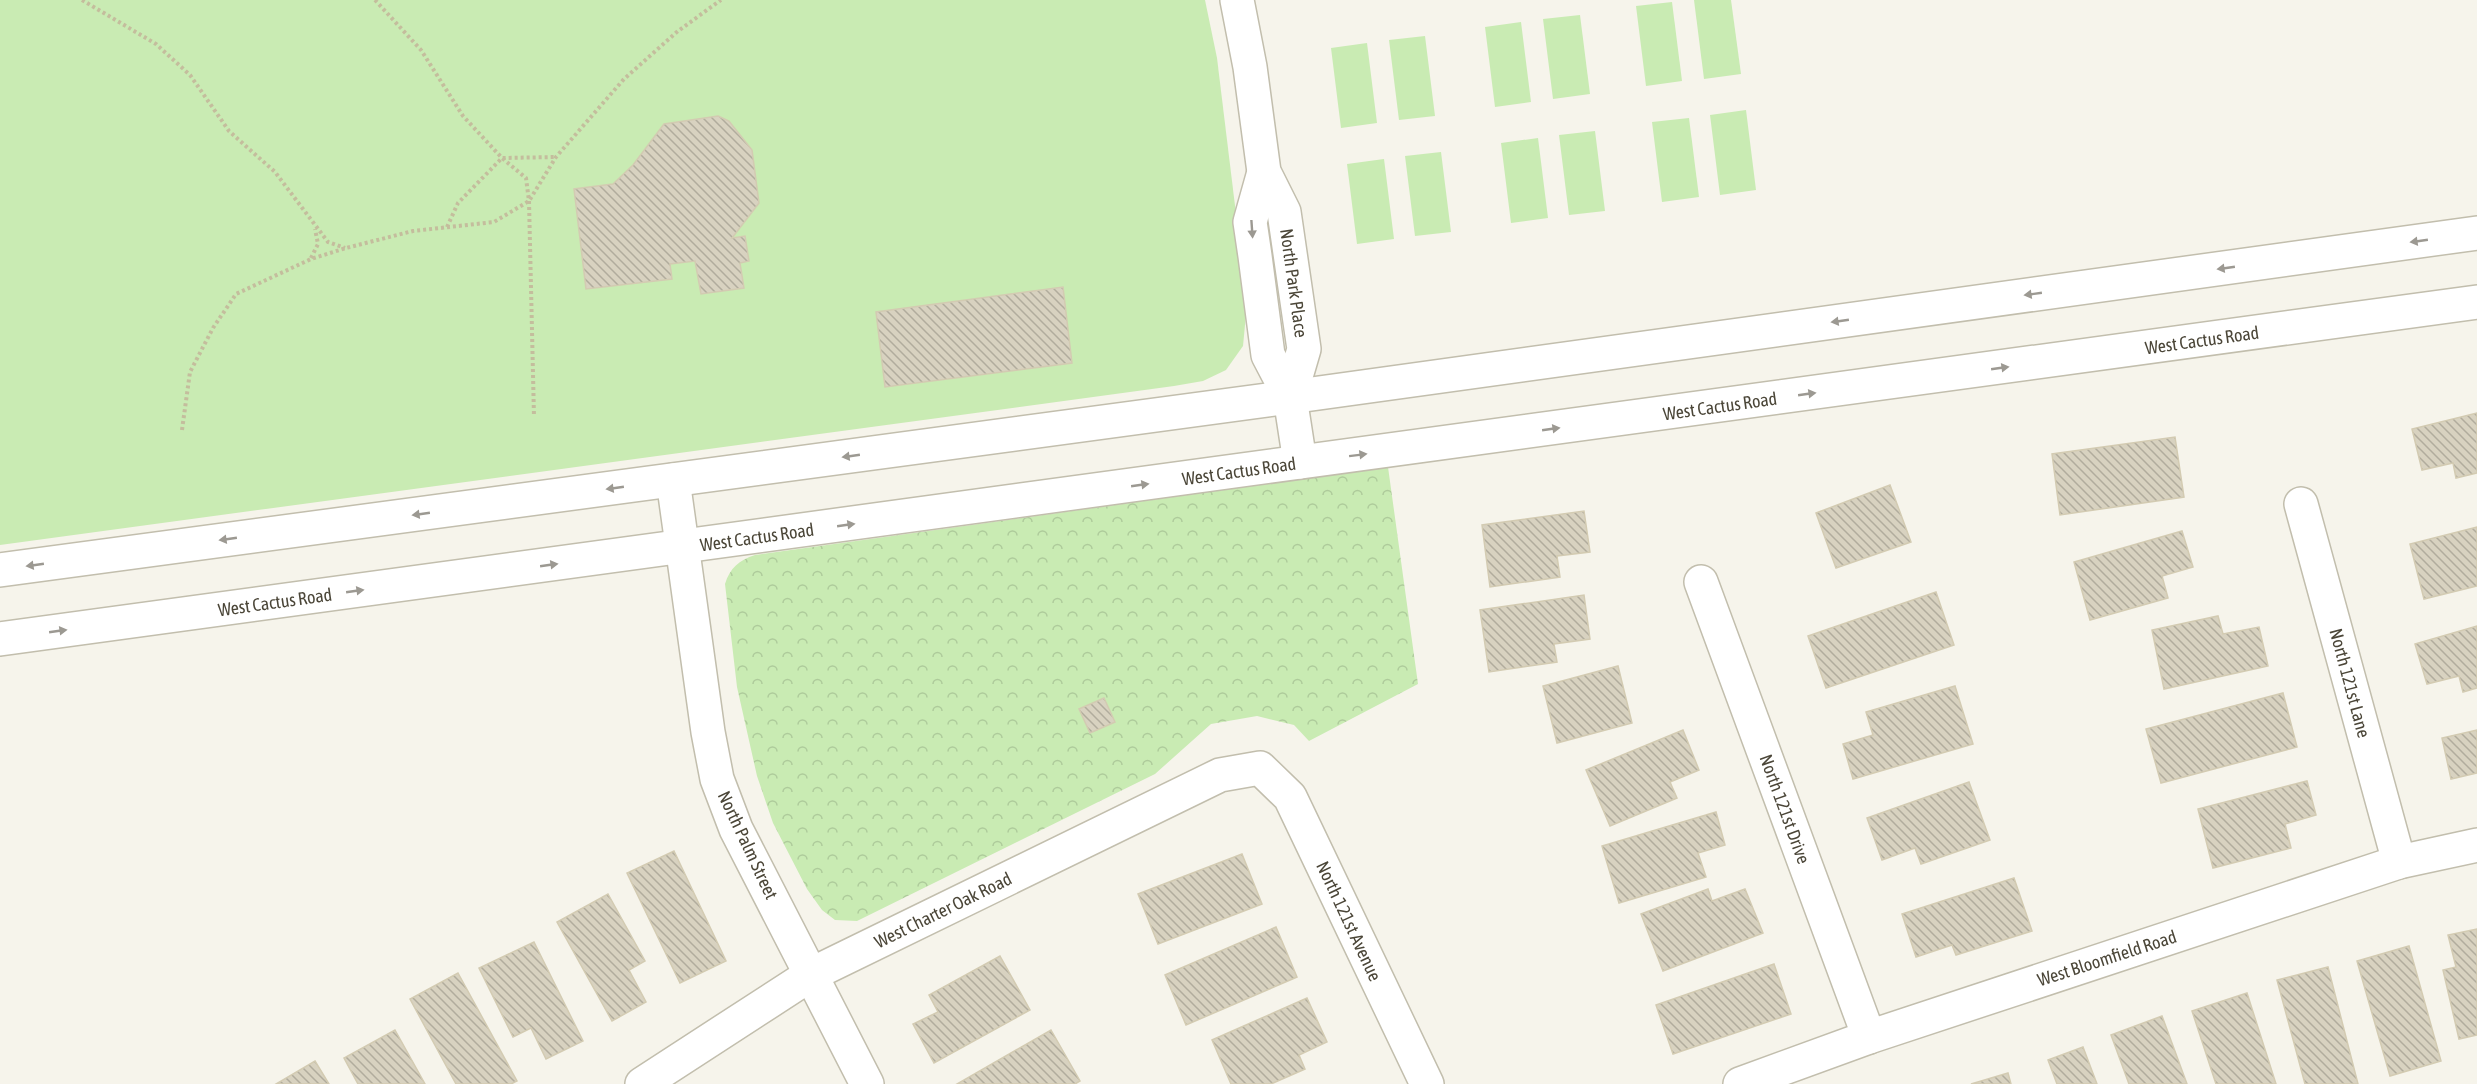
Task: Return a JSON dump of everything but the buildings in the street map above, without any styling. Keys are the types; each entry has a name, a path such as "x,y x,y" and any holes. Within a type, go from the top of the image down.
{"street":[{"name":"North Park Place","path":"1237,0 1250,67 1264,172 1284,212 1304,349 1290,397 1300,462"},
{"path":"0,570 1290,397 2477,233"},
{"name":"West Cactus Road","path":"0,639 2477,302"},
{"name":"North Palm Street","path":"673,480 681,548 717,779 736,829 867,1084"},
{"name":"North 121st Lane","path":"2301,504 2399,862"},
{"name":"North 121st Drive","path":"1701,582 1869,1037"},
{"name":"West Charter Oak Road","path":"642,1084 810,975 1220,775 1260,768"},
{"name":"North 121st Avenue","path":"1260,768 1290,797 1427,1084"},
{"name":"West Bloomfield Road","path":"1740,1084 1869,1037 2399,862 2477,845"}],"path":[{"path":"82,0 156,45 190,75 229,130 275,172 314,227 328,242 345,248"},
{"path":"375,0 421,50 463,116 502,158 526,178 529,201 534,417"},
{"path":"182,430 190,372 213,328 236,294 311,259 345,248 413,231 494,222 529,201 556,157 624,79 678,31 721,0"},
{"path":"447,227 458,203 502,158 556,157"},
{"path":"311,259 318,244 314,227"}],"green space":[{"path":"0,0 1205,0 1217,58 1247,304 1243,346 1226,370 1203,381 1174,386 0,545"},
{"path":"1694,0 1731,0 1741,74 1704,79"},
{"path":"1672,2 1682,81 1646,86 1636,6"},
{"path":"1580,15 1590,94 1553,99 1543,19"},
{"path":"1521,22 1531,102 1495,107 1485,27"},
{"path":"1425,36 1435,116 1399,120 1389,40"},
{"path":"1367,43 1377,123 1341,128 1331,48"},
{"path":"1746,110 1756,190 1720,195 1710,115"},
{"path":"1689,118 1699,197 1662,202 1652,122"},
{"path":"1595,131 1605,211 1569,215 1559,135"},
{"path":"1538,138 1548,218 1511,223 1501,143"},
{"path":"1441,152 1451,232 1415,236 1405,156"},
{"path":"1384,159 1394,239 1357,244 1347,164"},
{"path":"1388,467 1418,684 1309,741 1294,725 1257,716 1211,724 1155,774 857,921 835,920 822,910 807,889 773,823 757,776 737,687 725,584 732,569 740,562 755,555"}]}
